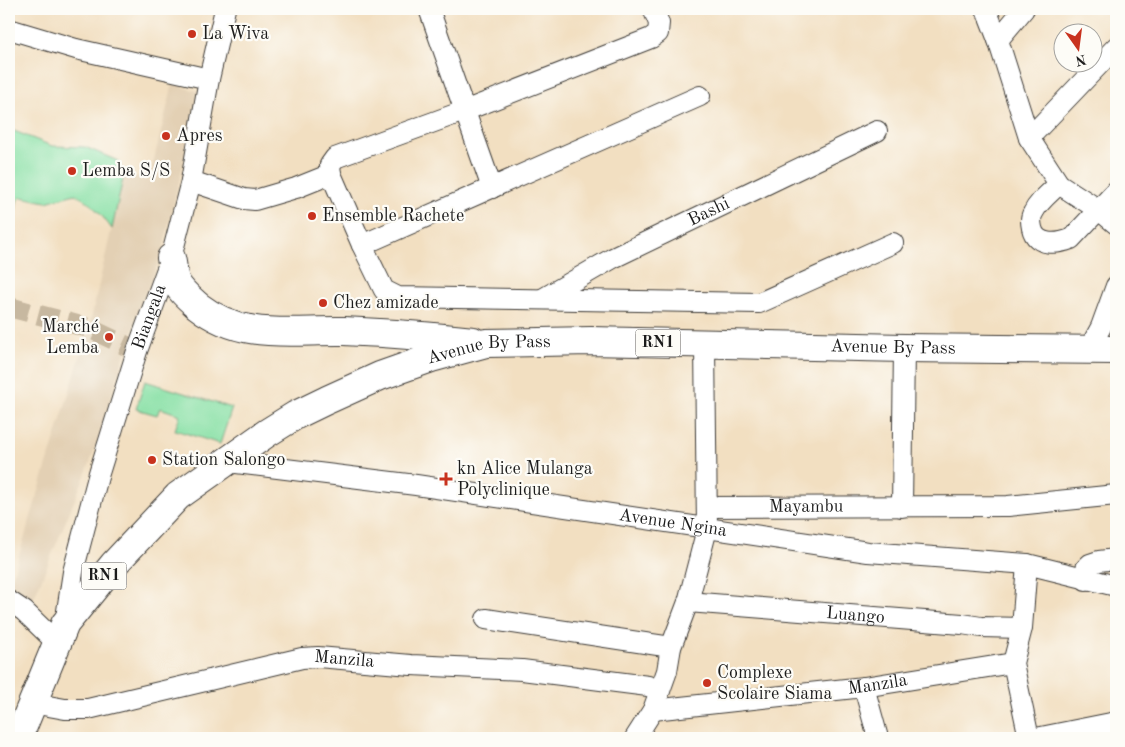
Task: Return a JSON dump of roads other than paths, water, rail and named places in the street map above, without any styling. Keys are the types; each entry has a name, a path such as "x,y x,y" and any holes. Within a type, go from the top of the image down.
{"highway":[{"path":"171,258 176,282 189,299 205,312 242,329 263,332 342,331 409,334 486,343"},
{"name":"Avenue By Pass","path":"24,726 61,633 114,564 178,496 267,433 327,400 380,376 431,358 486,343 591,341 904,348 1116,350"}],"street":[{"name":"Biangala","path":"61,633 72,572 99,473 137,351 171,258 191,181 209,79 225,9"},
{"path":"429,9 492,188"},
{"path":"653,9 659,23 658,33 651,38 464,111 335,158 330,165 331,174 384,290 398,297 759,303 893,242"},
{"path":"986,9 1030,138 1058,184 1100,210 1116,224"},
{"path":"998,40 1024,9"},
{"path":"9,30 76,49 209,79"},
{"path":"1030,138 1116,47"},
{"path":"362,244 700,96"},
{"name":"Bashi","path":"544,298 613,258 877,131"},
{"path":"191,181 244,199 255,200 296,188 331,174"},
{"path":"1058,184 1033,214 1031,222 1033,233 1040,240 1049,244 1061,243 1071,239 1116,191"},
{"path":"1089,349 1101,327 1116,286"},
{"path":"635,738 653,710 667,671 670,647 688,602 707,529 705,344"},
{"path":"902,508 904,348"},
{"name":"Avenue Ngina","path":"228,462 416,484 868,552 1027,564 1116,586"},
{"name":"Mayambu","path":"708,507 902,508 1008,506 1116,495"},
{"path":"1086,580 1086,568 1090,564 1116,559"},
{"path":"1027,564 1022,628 1013,663 1028,738"},
{"path":"9,601 61,633"},
{"name":"Luango","path":"688,602 981,627 1022,628"},
{"path":"486,619 670,647"},
{"name":"Manzila","path":"24,726 65,709 88,709 302,658 318,657 411,665 522,670 648,686 660,690"},
{"name":"Manzila","path":"653,710 864,686 1013,663"},
{"path":"864,686 878,738"},
{"path":"1036,738 1116,722"}],"tunnel":[{"path":"9,307 89,328 137,351"}],"place":[{"name":"La Wiva","path":"192,34"},
{"name":"Apres","path":"166,136"},
{"name":"Lemba S/S","path":"72,171"},
{"name":"Ensemble Rachete","path":"312,216"},
{"name":"Chez amizade","path":"323,303"},
{"name":"Marché Lemba","path":"109,337"},
{"name":"Station Salongo","path":"152,460"},
{"name":"kn Alice Mulanga Polyclinique","path":"446,479"},
{"name":"Complexe Scolaire Siama","path":"707,683"}]}
